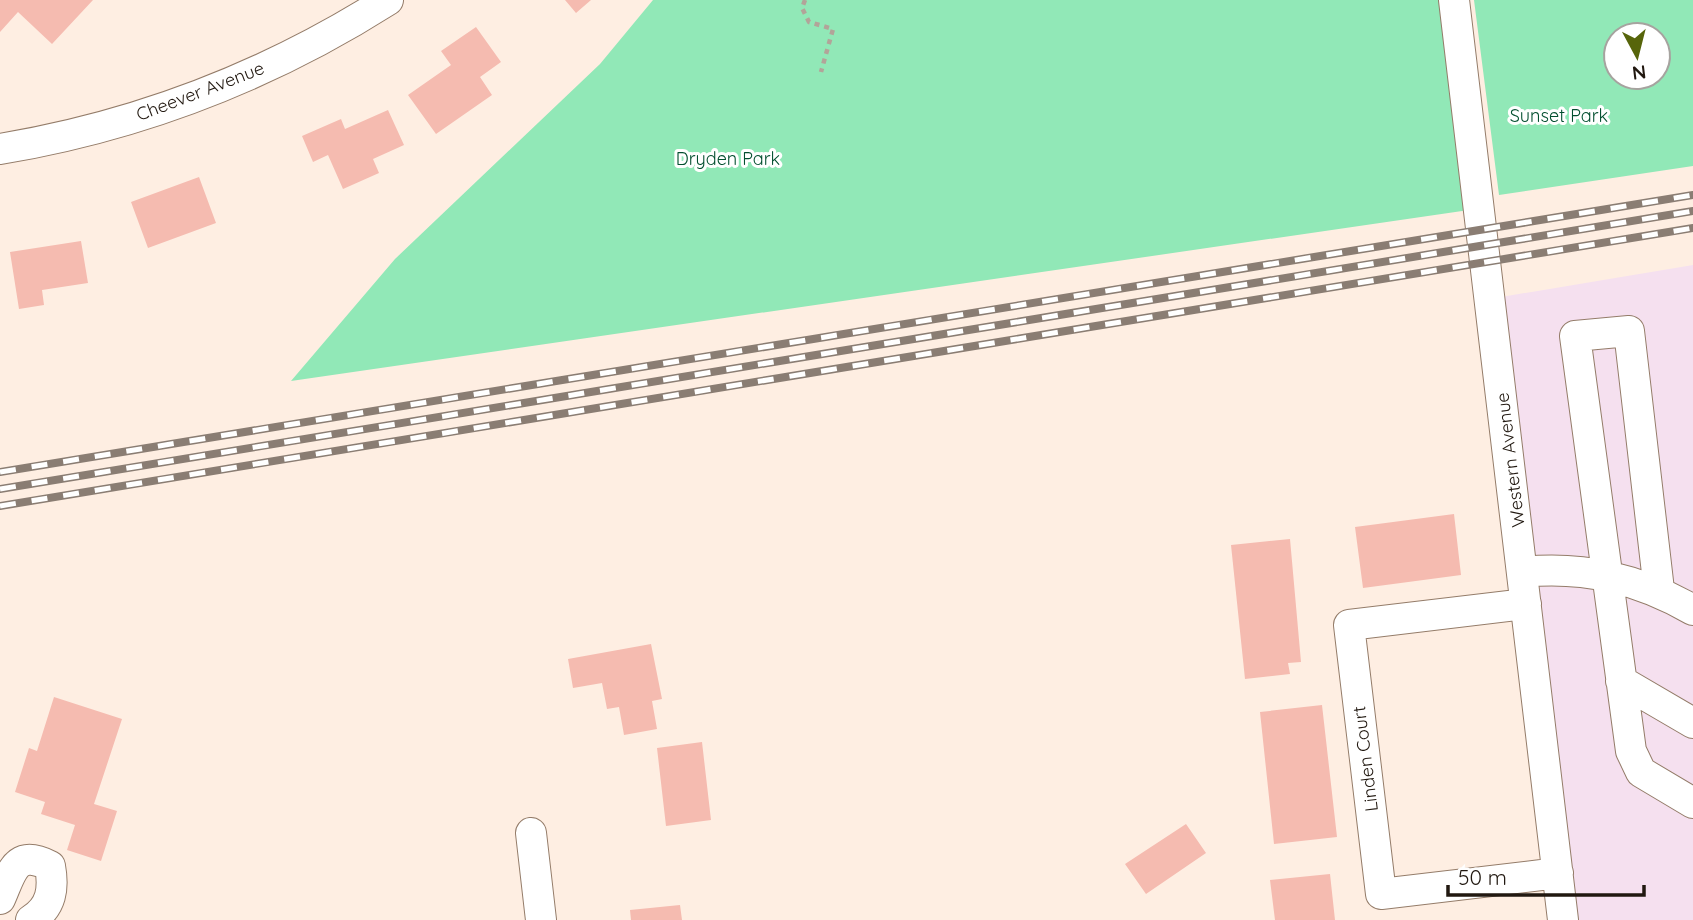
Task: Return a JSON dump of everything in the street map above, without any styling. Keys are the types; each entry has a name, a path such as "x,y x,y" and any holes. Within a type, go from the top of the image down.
{"street":[{"name":"Cheever Avenue","path":"0,149 55,140 152,113 249,74 341,30 388,0"},
{"name":"Western Avenue","path":"1454,0 1563,920"},
{"path":"1659,590 1629,331 1575,336 1631,751 1642,772 1693,803"},
{"path":"1523,572 1558,569 1607,574 1659,590 1693,610"},
{"name":"Linden Court","path":"1526,604 1349,625 1376,854 1381,894 1558,873"},
{"path":"1621,681 1693,723"},
{"path":"531,833 541,920"},
{"path":"0,899 15,864 24,859 37,859 50,866 50,900 31,920"}],"path":[{"path":"805,0 802,8 809,22 833,29 821,72"}],"shaded area":[{"path":"1693,265 1693,920 1572,920 1501,297"}],"green space":[{"name":"Dryden Park","path":"653,0 1440,0 1469,210 291,381 395,259 600,64"},
{"name":"Sunset Park","path":"1474,0 1693,0 1693,166 1499,195"}],"building":[{"path":"0,0 93,0 52,44 18,12 0,32"},
{"path":"565,0 591,0 576,13"},
{"path":"476,27 501,62 480,77 492,95 436,134 408,95 451,65 441,51"},
{"path":"388,110 404,145 373,159 379,173 343,189 328,155 313,162 302,136 341,119 345,129"},
{"path":"199,177 216,223 148,248 131,202"},
{"path":"81,241 88,283 42,290 44,305 19,309 10,252"},
{"path":"1454,514 1461,575 1363,588 1355,527"},
{"path":"1290,539 1301,662 1288,663 1290,674 1245,679 1231,545"},
{"path":"651,644 662,699 652,701 657,729 624,735 619,707 607,709 602,683 573,688 568,659"},
{"path":"54,697 122,719 94,804 117,811 101,861 67,850 75,825 41,814 45,802 15,792 29,748 37,751"},
{"path":"1322,705 1337,837 1274,844 1260,712"},
{"path":"702,742 711,820 666,826 657,748"},
{"path":"1186,824 1206,853 1146,894 1125,864"},
{"path":"1330,874 1335,920 1275,920 1270,880"},
{"path":"680,905 682,920 631,920 630,910"}],"railway":[{"path":"0,472 1693,195"},
{"path":"0,489 1693,211"},
{"path":"0,506 1693,228"}]}
